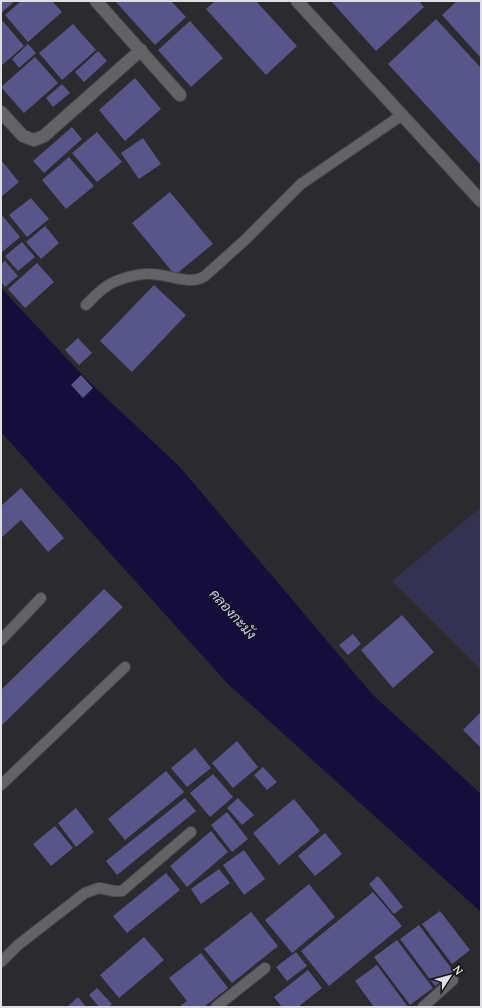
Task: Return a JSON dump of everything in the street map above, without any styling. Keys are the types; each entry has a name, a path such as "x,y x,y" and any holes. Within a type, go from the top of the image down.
{"street":[{"path":"96,1 180,95"},
{"path":"297,1 481,201"},
{"path":"1,112 23,136 34,140 44,136 141,50"}],"lane":[{"path":"86,305 107,286 131,276 150,273 189,280 200,280 245,240 301,184 402,115"},
{"path":"1,640 40,598"},
{"path":"1,785 125,668"},
{"path":"1,962 18,945 85,894 99,888 114,892 122,891 192,832"},
{"path":"216,1007 265,968"},
{"path":"423,1007 453,980"}],"shaded area":[{"path":"481,507 481,670 392,581"}],"water":[{"name":"คลองกะมัง","path":"1,288 86,379 179,466 372,694 481,794 481,912 227,683 1,432"}],"building":[{"path":"1,1 15,1 1,13"},
{"path":"21,1 52,1 62,12 28,42 5,15"},
{"path":"115,1 171,1 186,17 155,45"},
{"path":"215,1 256,1 297,46 266,75 206,9"},
{"path":"331,1 419,1 424,7 376,51"},
{"path":"457,1 481,1 481,58 442,15"},
{"path":"1,19 24,46 1,66"},
{"path":"436,19 481,68 481,165 388,64"},
{"path":"190,21 223,58 191,87 158,50"},
{"path":"73,24 96,50 62,80 39,53"},
{"path":"28,44 36,53 19,68 12,59"},
{"path":"98,51 107,61 84,82 75,72"},
{"path":"35,57 58,83 24,113 1,87"},
{"path":"135,78 161,109 125,141 99,110"},
{"path":"62,84 70,93 53,107 46,98"},
{"path":"72,127 82,139 44,173 33,161"},
{"path":"97,132 122,162 97,182 72,153"},
{"path":"143,138 161,164 139,179 121,153"},
{"path":"69,157 94,186 66,209 42,180"},
{"path":"1,160 19,182 1,197"},
{"path":"170,192 213,244 175,275 132,223"},
{"path":"31,198 49,219 27,237 9,215"},
{"path":"1,214 20,237 1,253"},
{"path":"45,226 59,243 41,259 26,242"},
{"path":"22,242 35,257 18,271 5,256"},
{"path":"5,261 18,276 5,287 1,282 1,264"},
{"path":"37,263 54,282 25,308 8,289"},
{"path":"154,285 186,315 132,372 100,341"},
{"path":"78,338 92,353 79,365 65,350"},
{"path":"81,375 93,388 83,398 71,385"},
{"path":"21,488 64,538 48,552 21,520 1,538 1,506"},
{"path":"104,589 123,607 1,726 1,690"},
{"path":"402,615 434,652 393,688 361,650"},
{"path":"353,634 361,644 348,655 339,645"},
{"path":"481,712 481,748 463,730"},
{"path":"237,741 258,767 233,788 212,763"},
{"path":"195,748 211,768 187,787 171,768"},
{"path":"263,767 277,782 267,790 254,775"},
{"path":"166,771 184,792 125,840 108,819"},
{"path":"213,774 233,797 210,817 190,793"},
{"path":"185,798 196,811 117,875 106,861"},
{"path":"238,798 254,815 242,825 227,808"},
{"path":"294,799 320,831 279,865 253,833"},
{"path":"76,808 94,832 76,847 58,823"},
{"path":"227,812 248,839 232,852 211,825"},
{"path":"55,826 73,848 51,866 33,844"},
{"path":"211,831 228,852 187,887 170,866"},
{"path":"325,833 342,854 315,876 298,856"},
{"path":"244,850 265,879 244,895 223,865"},
{"path":"219,869 230,883 201,904 191,889"},
{"path":"166,873 180,890 127,933 113,916"},
{"path":"378,876 403,907 394,914 369,884"},
{"path":"309,884 335,917 292,953 265,920"},
{"path":"373,892 402,926 329,986 301,951"},
{"path":"440,911 470,950 452,964 422,924"},
{"path":"251,912 278,946 232,983 204,949"},
{"path":"419,925 454,972 435,986 400,939"},
{"path":"144,937 164,960 119,998 100,975"},
{"path":"397,940 433,988 410,1005 374,957"},
{"path":"296,952 307,966 287,981 276,967"},
{"path":"201,953 228,988 204,1007 179,1007 187,1001 169,978"},
{"path":"377,965 408,1007 374,1007 355,981"},
{"path":"308,970 322,988 298,1007 282,1007 274,997"},
{"path":"97,988 112,1004 109,1007 99,1007 89,995"},
{"path":"78,997 86,1007 67,1007"}]}
